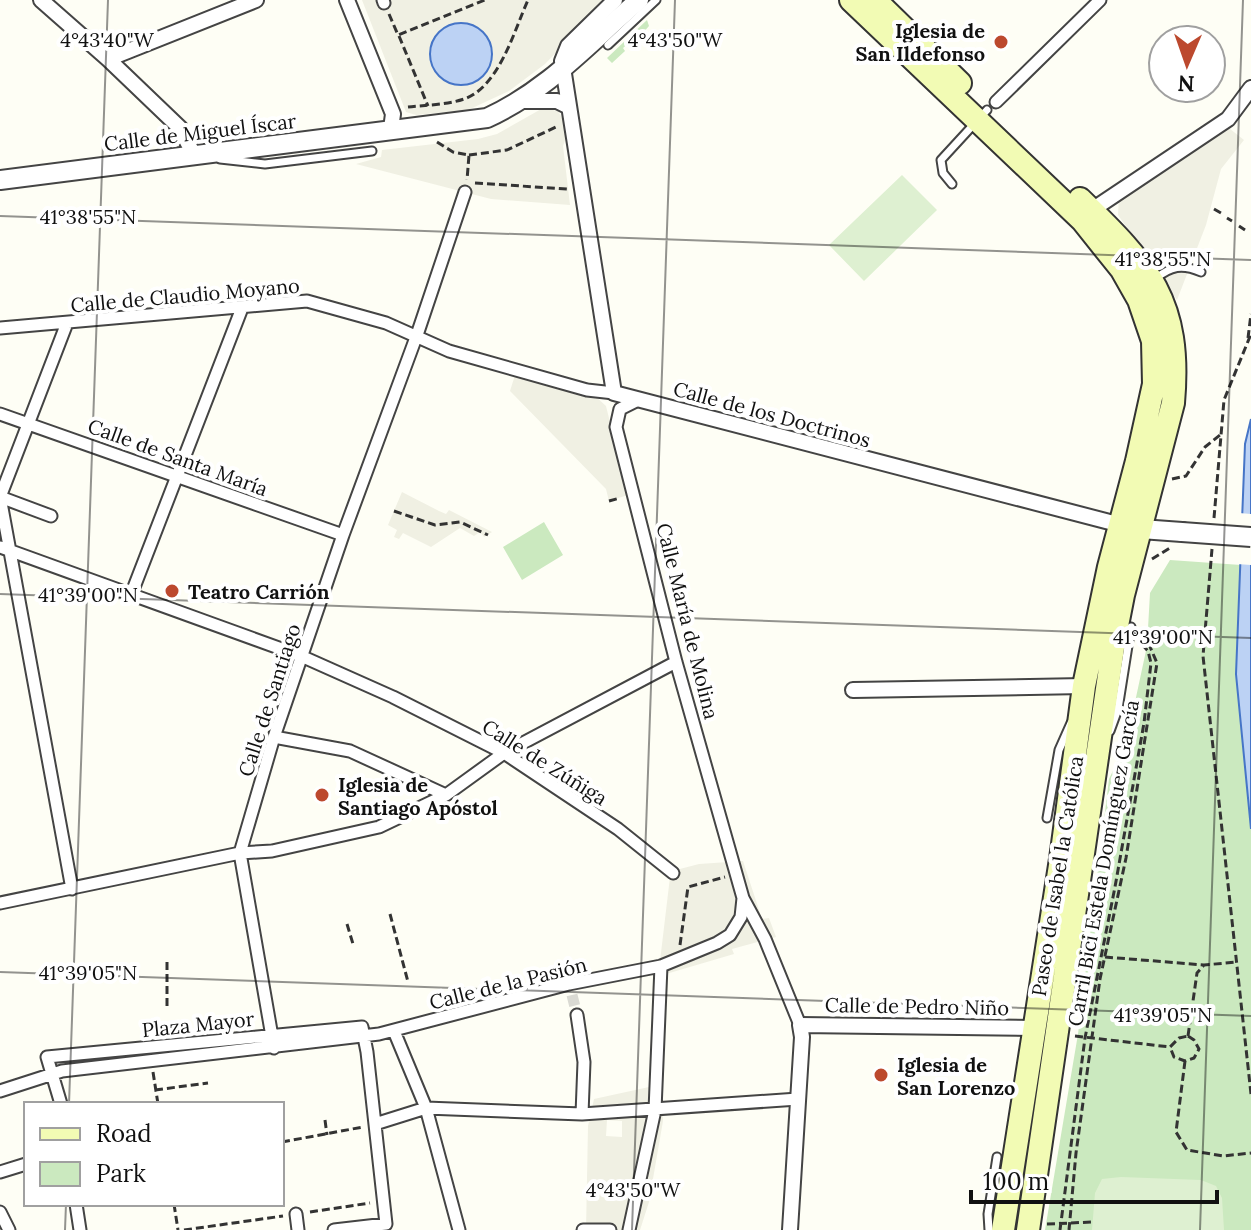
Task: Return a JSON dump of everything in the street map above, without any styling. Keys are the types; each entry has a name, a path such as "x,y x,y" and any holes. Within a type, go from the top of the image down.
{"main road":[{"path":"851,0 987,111 1101,243 1135,291 1151,334 1155,359 1131,527"},
{"path":"883,3 987,111 1125,242 1165,304 1176,374 1173,403 1131,527"},
{"name":"Paseo de Isabel la Católica","path":"1003,1230 1061,859 1084,686 1131,527"},
{"name":"Paseo de Isabel la Católica","path":"1034,1227 1095,766 1131,527"}],"street":[{"path":"41,0 180,128 194,155"},
{"path":"108,59 256,0"},
{"path":"347,0 399,128"},
{"path":"614,393 563,56 568,46 615,0"},
{"name":"Calle de Miguel Íscar","path":"0,180 487,118 521,101 563,69 639,0"},
{"path":"987,111 1100,0"},
{"path":"1101,243 1092,210 1228,119 1251,88"},
{"path":"521,101 557,101 569,107"},
{"name":"Calle de Santiago","path":"273,1041 240,853 301,656 465,192"},
{"name":"Calle de Claudio Moyano","path":"0,328 307,301 386,323 415,338"},
{"path":"131,595 242,308"},
{"path":"67,323 0,497 6,549 72,889"},
{"name":"Calle de los Doctrinos","path":"415,338 449,351 587,390 614,393 1131,527"},
{"name":"Calle María de Molina","path":"638,400 620,409 616,427 676,662 743,898 765,939 800,1025"},
{"name":"Calle de Santa María","path":"0,414 343,535"},
{"path":"0,497 51,516"},
{"path":"1131,527 1182,540 1251,537"},
{"name":"Calle de Zúñiga","path":"6,549 301,656 393,697 504,753 618,829 673,873"},
{"path":"0,903 240,853 272,851 379,827 446,795 504,753 676,662"},
{"path":"853,690 1084,686"},
{"path":"274,737 350,751 446,795"},
{"name":"Calle de la Pasión","path":"364,1036 571,990 678,960 730,935 741,917 743,898"},
{"path":"629,1230 655,1110 661,966"},
{"path":"577,1015 587,1114"},
{"path":"790,1230 802,1037 800,1025"},
{"name":"Calle de Pedro Niño","path":"800,1025 1034,1028"},
{"name":"Plaza Mayor","path":"273,1041 47,1057 53,1074 151,1062 362,1027 364,1036"},
{"path":"394,1031 426,1108 459,1230"},
{"path":"334,1230 384,1227 386,1224 364,1036"},
{"path":"0,1091 53,1074 60,1102"},
{"path":"375,1124 426,1108 587,1114 798,1099"},
{"path":"0,1172 24,1165"},
{"path":"76,1206 80,1230"},
{"path":"0,1212 9,1230"},
{"path":"296,1214 298,1230"},
{"path":"583,1230 610,1230"}],"lane":[{"path":"608,45 656,0"},
{"path":"952,184 941,169 941,160 987,111"},
{"path":"194,155 265,164 372,151"},
{"path":"1153,281 1166,270 1184,265 1201,272"},
{"path":"1095,766 1118,709 1131,627"},
{"path":"1047,818 1062,739 1081,712"},
{"path":"989,1230 988,1214 997,1157"}],"path":[{"path":"398,35 485,0"},
{"path":"404,107 466,98 479,92 490,80 528,0"},
{"path":"384,2 427,105"},
{"path":"437,142 453,152 469,155 507,150 559,126"},
{"path":"469,155 467,182 568,189"},
{"path":"501,184 505,179"},
{"path":"1214,209 1221,213"},
{"path":"1227,218 1232,221"},
{"path":"1239,226 1245,230"},
{"path":"1248,340 1251,314"},
{"path":"1214,529 1224,400 1251,334"},
{"path":"1168,480 1186,476 1205,447 1221,434"},
{"path":"394,511 435,525 460,522 488,535"},
{"path":"1150,562 1182,540"},
{"path":"1212,545 1203,656 1251,1094"},
{"path":"1069,1230 1091,1039 1126,858 1157,663 1145,635"},
{"name":"Carril Bici Estela Domínguez García","path":"1060,1230 1085,1038 1146,708 1151,663 1148,651 1137,640"},
{"path":"678,960 688,887 734,868"},
{"path":"390,914 408,982"},
{"path":"347,924 353,944"},
{"path":"1105,957 1204,965 1237,962"},
{"path":"167,958 167,1006"},
{"path":"1188,1036 1197,973 1204,965"},
{"path":"1068,1035 1170,1047"},
{"path":"1188,1036 1199,1049 1194,1058 1185,1061 1174,1057 1170,1047 1179,1038 1188,1036"},
{"path":"1185,1061 1176,1132 1187,1150 1223,1156 1251,1153"},
{"name":"Plaza Mayor","path":"151,1062 158,1102"},
{"path":"155,1090 208,1083"},
{"path":"325,1120 327,1135"},
{"path":"284,1142 375,1124"},
{"path":"174,1206 178,1230"},
{"path":"1034,1227 1093,1222"}],"green space":[{"path":"647,20 649,26 634,43 631,41 623,48 625,51 612,63 607,58"},
{"path":"902,175 937,210 864,281 829,245"},
{"path":"544,522 563,555 522,580 503,547"},
{"path":"1170,560 1241,565 1236,674 1251,829 1251,1230 1045,1230 1078,1034 1109,779 1126,744 1147,646 1150,593"},
{"path":"1102,1179 1201,1180 1216,1186 1222,1198 1224,1230 1092,1230 1095,1193"}],"shaded area":[{"path":"362,0 605,2 545,64 509,91 468,110 416,115 406,112","holes":["452,25 469,25 490,67 477,81 438,75 431,56"]},
{"path":"543,108 558,111 568,132 563,146 570,205 491,199 356,164 381,157 382,150 497,134"},
{"path":"1225,125 1244,140 1221,169 1206,225 1177,300 1118,215 1119,196"},
{"path":"516,372 593,394 606,406 628,495 609,501 606,489 510,391"},
{"path":"402,492 446,514 449,510 492,532 484,537 480,532 474,536 460,528 431,547 403,533 399,539 394,537 397,530 388,525"},
{"path":"743,861 762,919 769,918 776,937 732,949 734,954 666,974 660,961 670,877 676,870 699,864"},
{"path":"649,1087 662,1095 663,1121 649,1202 640,1230 586,1230 588,1126 594,1099","holes":["607,1120 622,1121 622,1137 606,1136"]}],"water":[{"path":"461,23 483,32 492,54 483,76 461,85 439,76 430,54 439,32"},
{"path":"1251,419 1251,829 1236,674 1245,444"}],"pier":[{"path":"1239,513 1251,514 1251,565 1237,564"}],"tunnel":[{"path":"572,995 577,1015"}],"place":[{"name":"Iglesia de San Ildefonso","path":"1001,42"},
{"name":"Teatro Carrión","path":"172,591"},
{"name":"Iglesia de Santiago Apóstol","path":"322,795"},
{"name":"Iglesia de San Lorenzo","path":"881,1075"}]}
